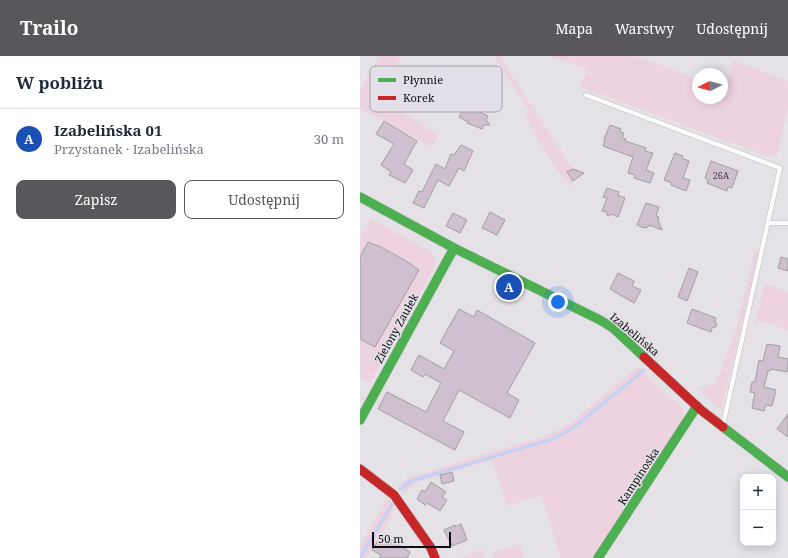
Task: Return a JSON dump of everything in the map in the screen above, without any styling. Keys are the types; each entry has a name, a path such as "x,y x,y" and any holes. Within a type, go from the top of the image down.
{"street":[{"name":"Izabelińska","path":"360,197 454,248 613,328 697,406 788,477"},
{"name":"Zielony Zaułek","path":"360,420 454,248"},
{"name":"Kampinoska","path":"598,558 697,406"},
{"path":"360,469 394,495 431,548 435,558"}],"lane":[{"path":"586,95 780,168 723,426"},
{"path":"769,223 788,224"}],"shaded area":[{"path":"380,56 401,56 396,66 374,66"},
{"path":"494,56 499,56 573,169 567,172 573,181 571,187 558,171 541,145 526,117 529,111 502,69 502,66 500,66"},
{"path":"547,56 636,56 692,77 692,104 728,104 728,81 733,60 788,81 788,106 778,153 770,157 580,87 587,68"},
{"path":"370,73 370,112 400,112 439,134 432,147 360,108 360,90"},
{"path":"371,218 432,252 436,264 370,383 360,378 360,239"},
{"path":"755,250 759,252 721,410 698,388 716,383 736,330"},
{"path":"765,284 788,292 788,330 762,321 754,325"},
{"path":"638,366 683,410 684,421 593,558 561,558 541,495 507,506 492,460 415,483 404,493 398,487 407,478 542,437 570,424"},
{"path":"388,497 396,508 366,558 360,558 360,546"},
{"path":"520,544 524,558 494,558 492,553"},
{"path":"482,549 485,558 461,558"}],"building":[{"path":"462,112 480,112 488,116 486,120 490,125 484,125 482,129 467,123 468,122 459,117"},
{"path":"384,121 417,141 404,164 413,170 405,183 389,175 391,172 381,165 394,144 376,134"},
{"path":"610,125 621,129 620,132 624,133 622,138 626,139 625,141 646,148 645,151 653,153 646,170 654,173 650,183 634,178 635,175 628,173 633,157 603,146 604,139"},
{"path":"461,145 473,151 464,171 459,168 449,186 438,180 424,208 413,203 419,191 422,192 436,164 445,169 451,154 454,155"},
{"path":"675,153 683,156 682,158 689,161 683,178 690,180 686,191 671,185 672,183 664,180"},
{"path":"711,161 738,171 732,188 728,187 727,191 707,183 708,179 705,178"},
{"path":"573,169 584,173 573,181 567,172"},
{"path":"607,188 619,192 618,195 625,198 618,217 611,214 608,216 606,212 602,211 607,198 603,197"},
{"path":"646,203 659,207 656,216 659,217 658,220 662,230 649,225 648,227 644,228 637,225"},
{"path":"490,212 505,220 497,235 482,228"},
{"path":"453,213 467,220 460,233 446,226"},
{"path":"368,242 381,247 419,270 375,347 360,339 360,257"},
{"path":"781,257 788,259 788,271 778,268"},
{"path":"689,268 698,272 687,301 678,297"},
{"path":"618,273 634,281 632,286 641,290 634,303 610,289"},
{"path":"459,309 474,317 477,310 535,343 507,393 519,400 510,418 459,390 443,421 464,432 455,450 378,409 387,392 426,412 441,383 425,374 423,377 411,370 419,355 444,369 454,351 440,343"},
{"path":"692,309 716,318 715,321 717,326 712,328 711,332 687,323"},
{"path":"767,344 780,346 778,357 788,359 788,366 787,372 771,369 768,371 764,387 776,390 772,406 766,405 764,411 752,408 755,393 750,392 752,382 755,382 759,360 763,361"},
{"path":"788,414 788,437 777,429"},
{"path":"452,472 454,481 442,484 440,475"},
{"path":"431,482 446,492 442,497 447,500 440,511 427,503 425,505 417,499 422,490 425,492"},
{"path":"461,524 467,540 452,546 444,530"},
{"path":"382,534 410,552 407,558 379,558 381,555 372,550"}],"waterway":[{"path":"400,489 411,481 553,439 573,428 644,370"},
{"path":"360,558 393,503"}],"traffic: fast":[{"path":"360,197 454,248 600,320 613,328 644,357"},
{"path":"360,420 454,248"},
{"path":"598,558 697,406"},
{"path":"723,427 788,477"}],"traffic: jam":[{"path":"644,357 701,410 723,427"},
{"path":"360,469 394,495 431,548 435,558"}],"place":[{"name":"Izabelińska 01","path":"509,287"}]}
